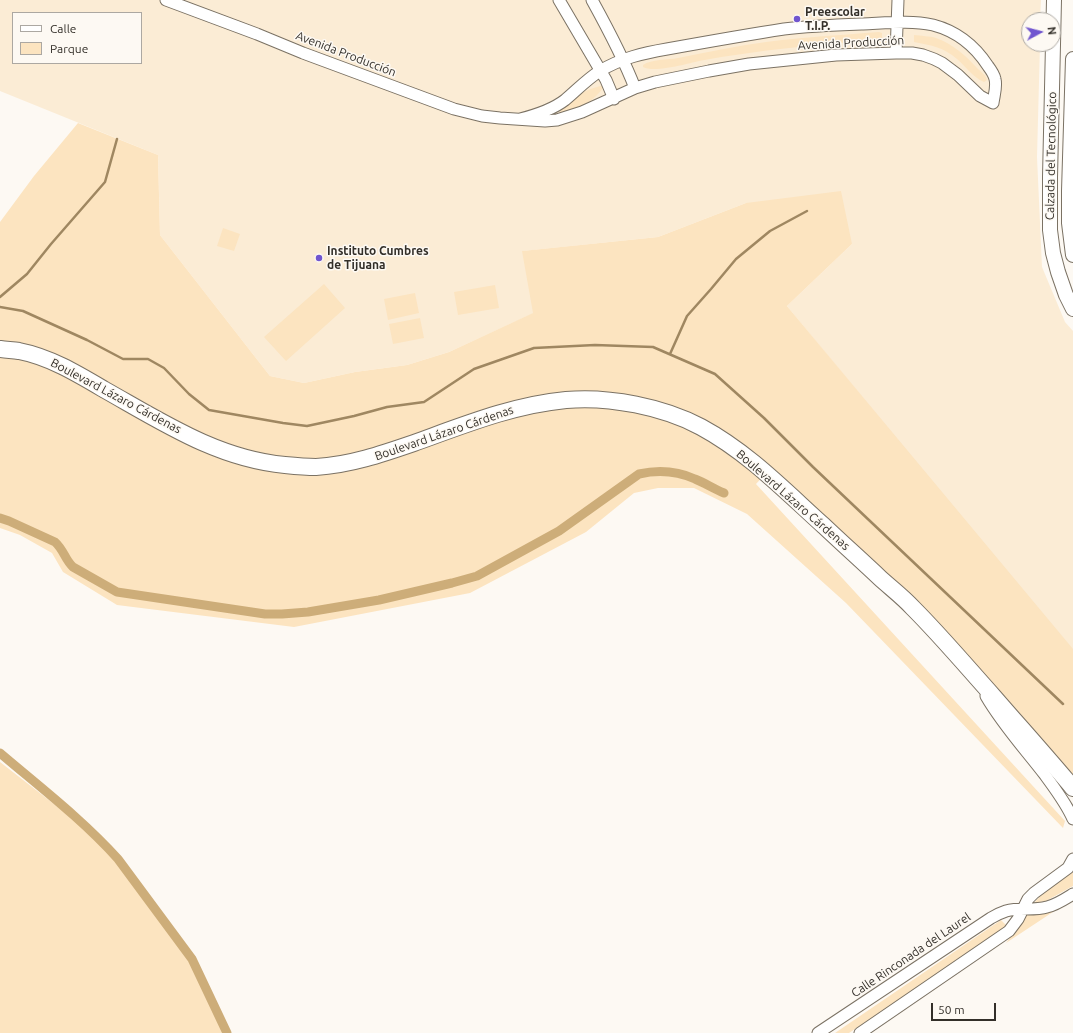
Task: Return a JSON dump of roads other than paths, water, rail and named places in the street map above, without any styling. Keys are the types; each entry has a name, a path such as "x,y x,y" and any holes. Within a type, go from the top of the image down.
{"highway":[{"path":"0,344 19,351"},
{"name":"Boulevard Lázaro Cárdenas","path":"0,349 19,351 42,357 67,368 178,430 212,447 236,456 263,463 316,467 348,463 375,456 513,409 568,400 602,400 635,404 664,412 699,426 729,444 759,466 911,605 976,676 1073,788"}],"main road":[{"name":"Calzada del Tecnológico","path":"1054,0 1050,230 1053,253 1058,272 1066,295 1073,309"},
{"name":"Calzada del Tecnológico","path":"1073,59 1069,223 1073,255"}],"street":[{"name":"Avenida Producción","path":"166,0 454,109 482,116 520,119 546,121 557,120 614,99 635,88 655,82 749,64 836,55 896,53 923,55 934,58 942,63 958,75 980,96 993,103 996,87 992,72 985,61 968,43 946,29 932,25 898,22 785,29 667,49 642,54 623,60 601,71 580,85 555,106 538,114 520,119"},
{"path":"559,0 601,71 614,99"},
{"path":"592,0 608,29 635,88"},
{"path":"896,53 898,0"},
{"path":"976,676 995,712 1058,793 1073,819"},
{"path":"860,1033 1003,936 1014,926 1028,899 1068,868 1073,859"},
{"name":"Calle Rinconada del Laurel","path":"820,1032 991,918 1006,911 1039,909 1047,907 1058,903 1073,894"}],"waterway":[{"path":"0,297 27,274 105,182 117,139"},
{"path":"670,354 687,316 736,259 770,231 807,211"},
{"path":"0,307 23,311 87,340 123,359 148,359 164,368 189,394 209,410 307,426 387,407 424,402 474,369 534,348 595,345 653,347 715,374 764,418 813,467 1063,704"},
{"path":"0,518 55,542 73,567 117,592 265,614 282,614 308,612 379,600 477,576 559,531 639,474 653,472 681,474 724,493"},
{"path":"0,753 76,817 118,859 192,959 227,1033"}],"place":[{"name":"Preescolar T.I.P.","path":"797,19"},
{"name":"Instituto Cumbres de Tijuana","path":"319,258"}]}
